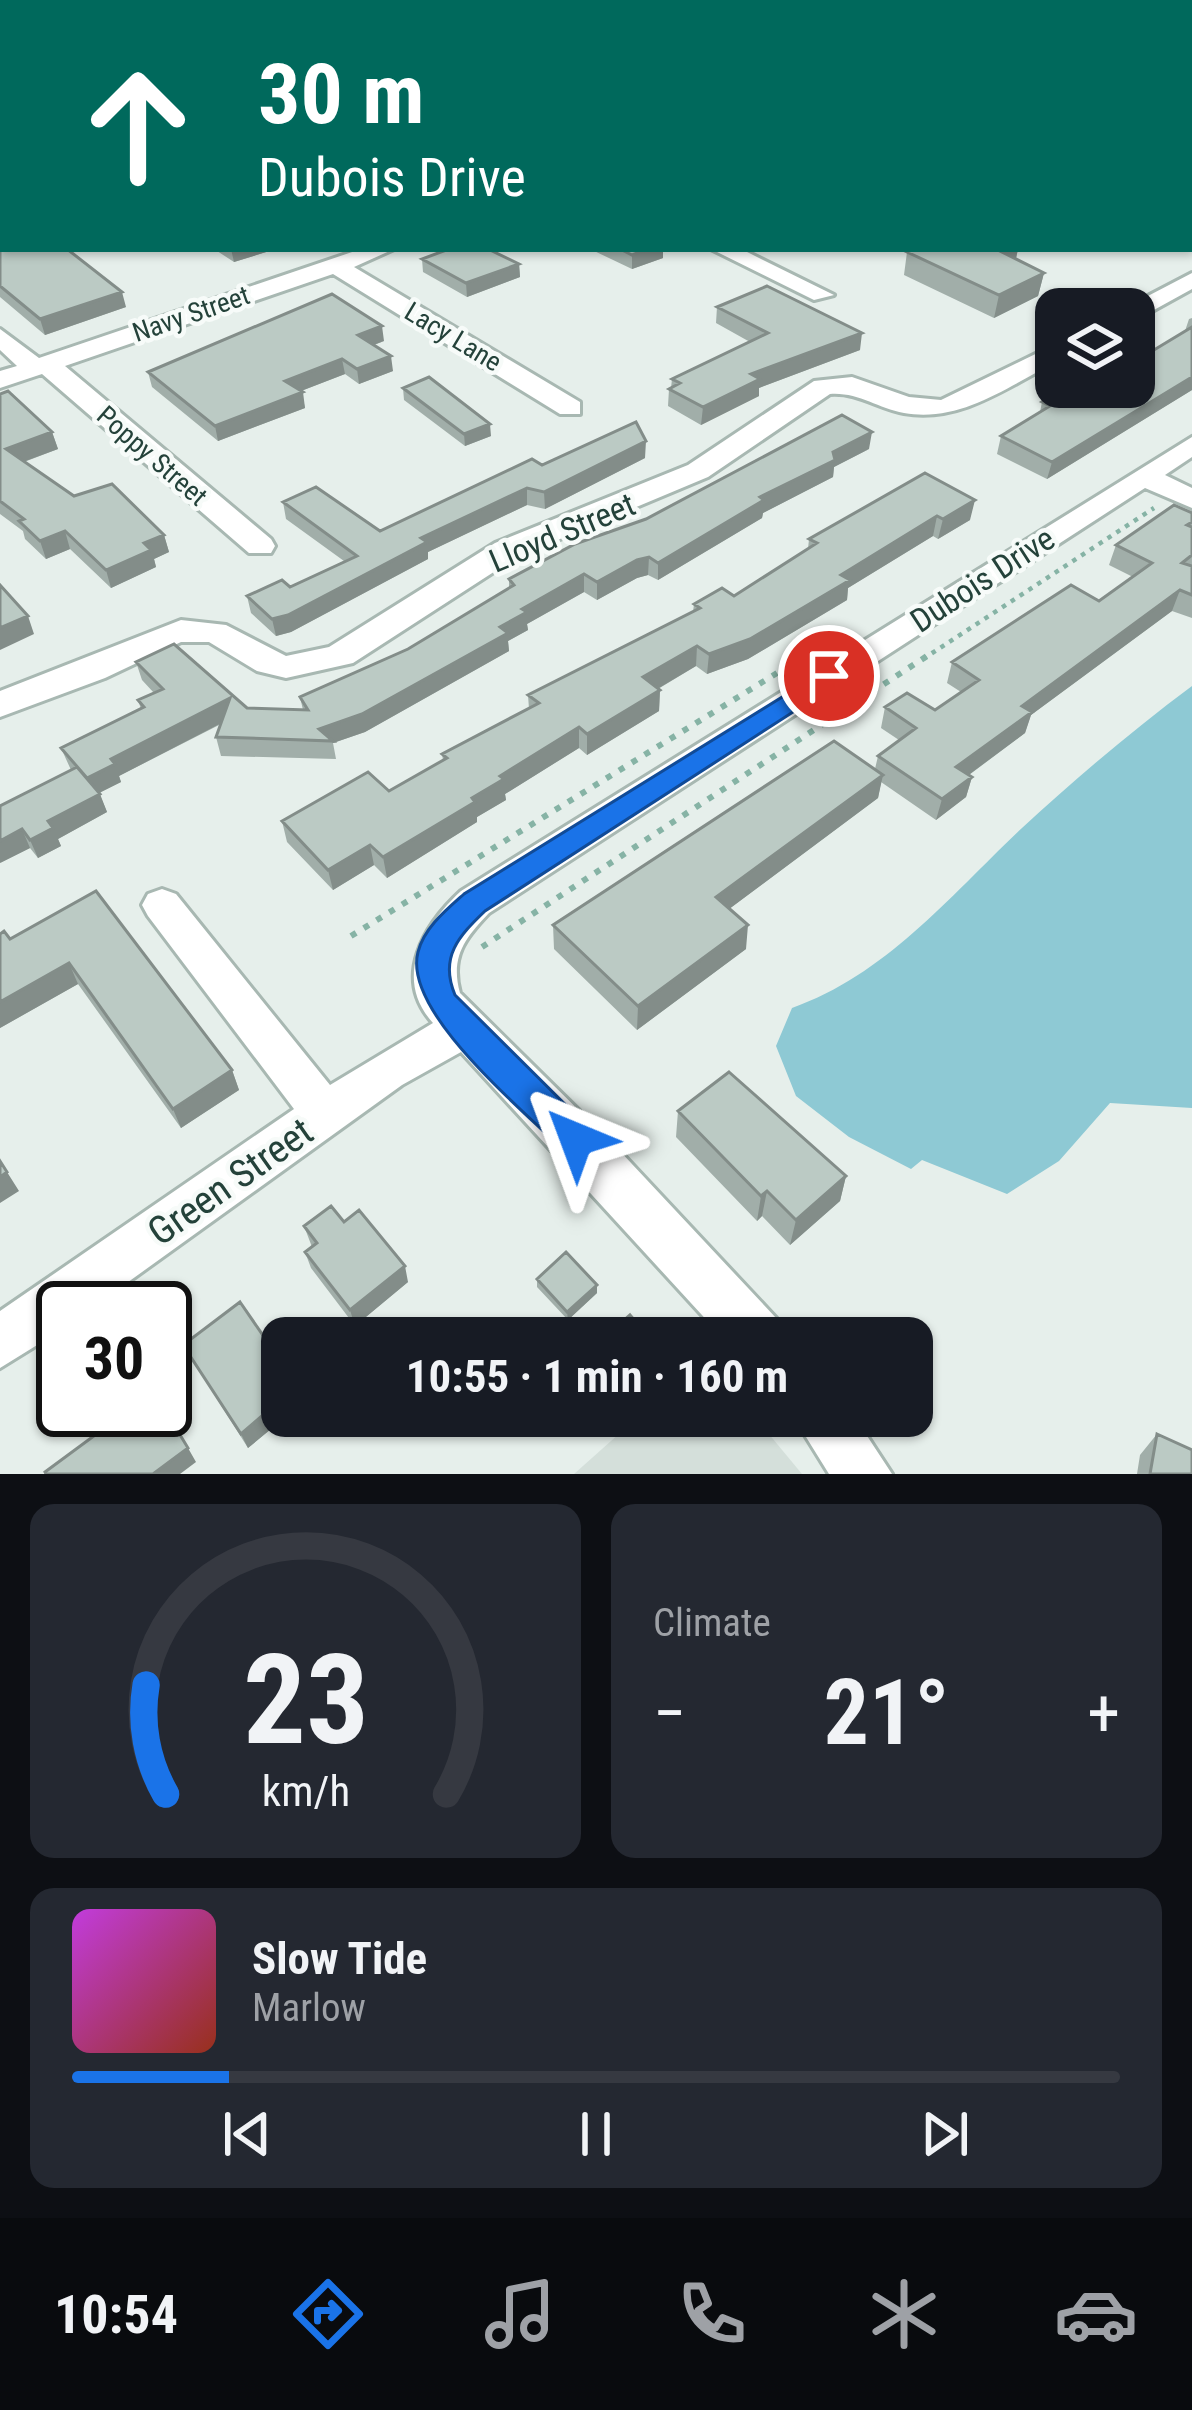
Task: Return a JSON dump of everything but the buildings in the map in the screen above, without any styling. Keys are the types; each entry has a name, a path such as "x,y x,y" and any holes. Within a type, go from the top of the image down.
{"street":[{"name":"Navy Street","path":"0,380 374,252"},
{"path":"729,252 822,295"},
{"name":"Lacy Lane","path":"335,265 571,408"},
{"path":"1155,299 1192,280"},
{"name":"Poppy Street","path":"0,337 260,545"},
{"name":"Lloyd Street","path":"0,705 187,630 225,638 261,663 283,669 312,667 341,655 506,550 698,471 823,387 852,385 905,405 945,408 1035,363"},
{"name":"Dubois Drive","path":"432,979 434,952 448,928 475,902 1192,445"},
{"path":"1144,476 1185,495"},
{"path":"162,904 326,1114"},
{"path":"432,979 442,1004 586,1149 739,1317"},
{"name":"Green Street","path":"0,1342 386,1071 464,1028"}],"path":[{"path":"432,979 1185,495"}],"shaded area":[{"path":"615,1437 771,1437 802,1474 574,1474"}],"water":[{"path":"1192,686 1192,1108 1110,1103 1059,1161 1007,1194 922,1160 911,1169 849,1137 796,1096 776,1046 792,1008 858,975 916,931 1063,791"}],"route":[{"path":"576,1139 442,1004 432,979 434,952 448,928 475,902 829,676"}]}
